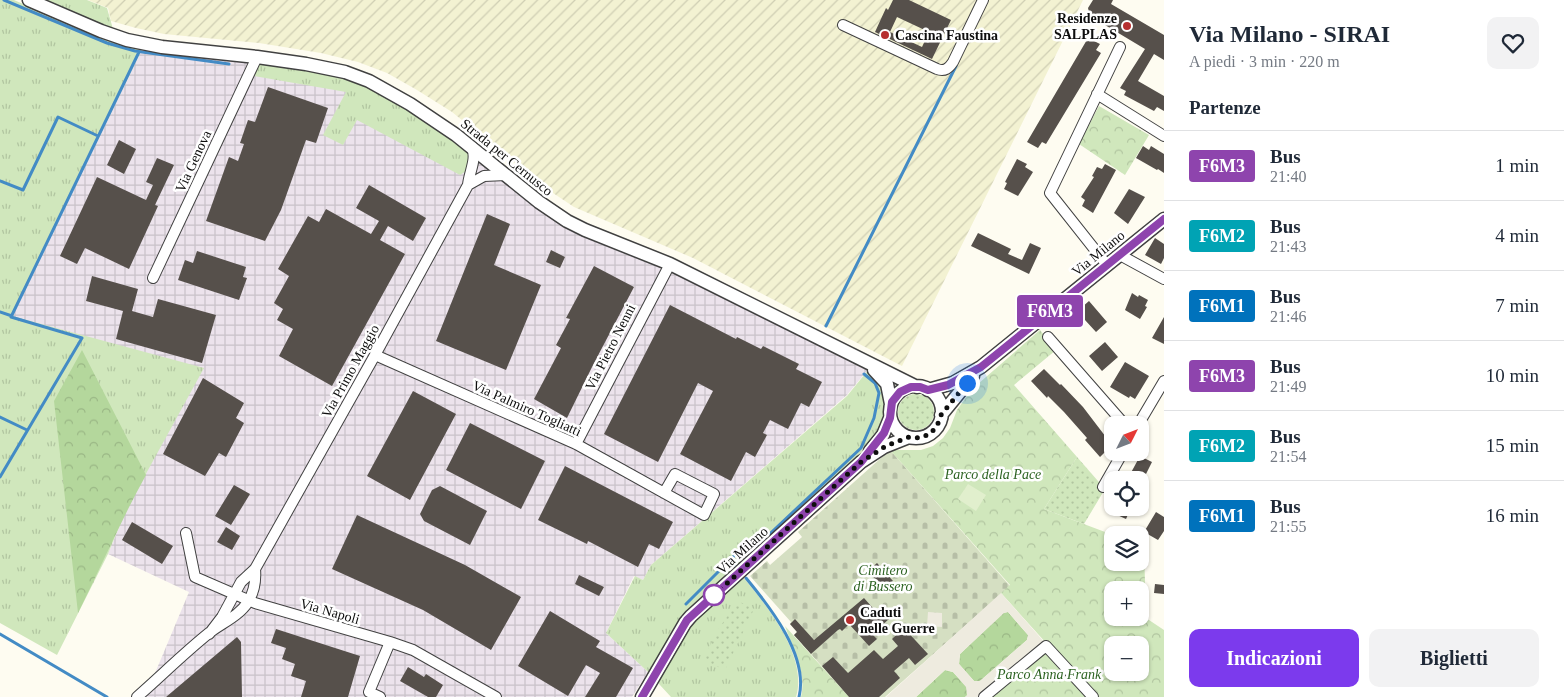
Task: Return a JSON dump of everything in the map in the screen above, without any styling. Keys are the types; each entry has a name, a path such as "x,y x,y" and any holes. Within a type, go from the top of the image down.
{"street":[{"name":"Strada per Cernusco","path":"29,0 117,37 162,47 257,57 327,68 369,81 428,115 488,159 542,205 571,223 670,264 922,388"},
{"path":"843,25 937,69 944,70 953,62 983,0"},
{"path":"1107,265 1050,193 1120,47"},
{"name":"Via Genova","path":"154,278 257,57"},
{"path":"1097,94 1164,136"},
{"name":"Via Primo Maggio","path":"209,634 221,618 243,579 254,569 375,355 468,185 474,159 472,147"},
{"path":"471,170 481,160 488,159 488,168 484,176"},
{"path":"468,185 484,176 506,175"},
{"name":"Via Milano","path":"642,697 687,620 861,462 882,436 890,418 891,404 901,391 909,387 922,388 954,383 981,367 1164,219"},
{"path":"1120,255 1164,279"},
{"name":"Via Pietro Nenni","path":"576,444 670,264"},
{"path":"1048,337 1117,416"},
{"name":"Via Palmiro Togliatti","path":"375,355 576,444 664,493 704,515 714,494 674,474 664,493"},
{"name":"Strada per Cernusco","path":"861,359 886,382 890,392 891,404"},
{"name":"Via Milano","path":"861,462 884,447 909,437 919,438 930,434 937,426 941,415 981,367"},
{"path":"1143,416 1164,381"},
{"path":"922,388 939,400 941,415"},
{"path":"890,418 897,430 909,437"},
{"path":"1103,486 1118,461"},
{"name":"Via Napoli","path":"186,533 195,577 249,601 413,650 496,697"},
{"name":"Via Primo Maggio","path":"249,601 254,585 254,569"},
{"path":"137,697 209,634 236,615 249,601"},
{"path":"380,697 369,692 390,642"},
{"path":"984,697 1046,646 1093,697"}],"shaded area":[{"path":"144,45 316,65 369,82 558,216 871,366 847,395 651,565 643,580 634,576 606,633 648,672 632,697 145,697 189,592 108,554 125,512 12,316"},
{"path":"1001,593 1046,644 983,697 965,697 967,695 966,687 953,672 945,670 916,697 886,697","holes":["1008,612 1028,635 1027,640 980,681 974,681 959,664 960,654 1004,613"]},
{"path":"928,612 942,613 942,627 927,626"}],"green space":[{"path":"0,0 14,0 97,36 144,45 12,316 204,368 125,512 108,554 57,655 0,623"},
{"path":"30,0 87,0 107,8 115,36"},
{"path":"88,0 1083,0 902,366 693,258 574,207 547,189 452,112 387,73 358,62 321,53 259,43 164,34 136,28 111,21 108,8"},
{"path":"257,58 344,73 471,146 471,168 460,175 357,120 343,145 323,135 346,92 249,75"},
{"path":"1099,106 1149,135 1125,175 1079,144"},
{"name":"Parco della Pace","path":"1040,330 1056,350 1014,385 1077,457 1044,509 1104,532 1104,571 1145,571 1145,581 1104,581 1104,626 1149,626 1149,620 1164,630 1164,697 984,697 1047,644 1001,593 1010,585 890,450 921,450 933,446 943,438 950,428 957,410 971,390"},
{"path":"82,350 146,475 78,613 54,401"},
{"path":"869,369 886,389 885,419 873,443 738,571 771,613 790,646 796,663 798,680 796,697 671,697 648,672 606,633 635,576 643,580 651,565 847,396"},
{"path":"916,394 923,395 929,399 933,405 933,419 929,425 923,429 916,430 909,429 903,425 899,419 898,412 899,405 903,399 909,395"},
{"name":"Cimitero di Bussero","path":"890,450 1010,586 885,697 849,697 794,635 797,632 790,624 791,622 750,576 767,561 770,565 802,537 798,532"},
{"path":"1077,457 1104,488 1084,524 1044,509"},
{"path":"968,484 986,495 976,511 958,499"},
{"path":"738,601 754,609 725,670 703,660 717,631"},
{"path":"1008,612 1028,635 1027,640 980,681 974,681 959,664 960,654 1003,613"},
{"path":"785,626 849,697 801,697 801,670"},
{"path":"945,670 953,672 967,687 967,696 916,697"}],"building":[{"name":"Cascina Faustina","path":"893,0 909,0 951,20 932,59 875,32 886,8 888,10","holes":["897,17 929,32 922,47 890,32"]},
{"path":"1093,0 1113,0 1111,4 1164,35 1164,60 1154,54 1138,81 1164,96 1164,111 1157,107 1154,111 1124,95 1126,91 1120,88 1145,49 1090,16 1088,8"},
{"path":"1088,38 1100,44 1096,50 1101,53 1046,144 1042,142 1038,148 1027,142"},
{"path":"268,87 328,108 316,143 306,140 281,210 265,241 206,221 229,157 238,161 244,144 240,143 248,120 255,122"},
{"path":"119,140 136,149 124,174 107,165"},
{"path":"1143,146 1149,150 1151,146 1164,154 1164,173 1136,158"},
{"path":"157,158 174,165 155,205 158,206 129,269 85,248 77,264 60,256 97,177 146,200 153,185 146,182"},
{"path":"1017,159 1027,164 1025,167 1033,172 1018,196 1004,189 1007,183 1005,182"},
{"path":"1105,164 1116,170 1093,213 1082,206 1085,200 1081,197 1094,177 1092,176 1097,167 1102,169"},
{"path":"369,185 426,218 413,241 388,226 380,240 405,254 332,386 279,356 293,329 277,320 283,309 274,303 289,276 278,269 308,216 319,222 326,209 371,234 379,221 356,208"},
{"path":"1129,189 1145,197 1128,224 1114,213"},
{"path":"487,214 510,224 494,265 541,285 506,370 436,341"},
{"path":"978,233 1011,249 1008,254 1022,260 1030,243 1041,248 1029,274 971,246"},
{"path":"1155,238 1164,244 1164,258 1161,264 1145,255"},
{"path":"551,250 565,257 560,268 546,262"},
{"path":"197,251 246,267 243,277 247,278 239,300 178,280 185,260 193,263"},
{"path":"594,266 634,287 567,418 534,399 561,348 556,345 570,319 566,318"},
{"path":"92,276 138,289 132,311 153,317 158,299 216,315 202,363 116,339 123,311 86,301"},
{"path":"1132,293 1148,300 1145,306 1147,307 1140,319 1125,310"},
{"path":"1089,301 1107,322 1096,332 1085,320 1082,323 1074,314"},
{"path":"670,305 736,339 737,337 761,349 763,346 799,364 796,369 822,382 809,407 801,403 788,429 770,420 763,433 767,435 755,457 746,452 731,481 680,454 713,391 698,383 658,462 604,434"},
{"path":"1164,317 1164,344 1152,338"},
{"path":"1105,342 1118,357 1102,371 1089,356"},
{"path":"1125,362 1149,376 1135,399 1130,396 1129,398 1110,387"},
{"path":"1044,369 1083,407 1104,435 1104,453 1100,457 1085,440 1087,438 1064,412 1031,381"},
{"path":"203,378 244,403 236,418 244,423 226,457 219,453 205,476 163,454"},
{"path":"413,391 456,414 410,500 367,476"},
{"path":"470,423 545,461 521,509 446,470"},
{"path":"1137,461 1152,462 1148,471 1132,471"},
{"path":"565,466 673,522 659,549 649,544 638,567 588,541 587,544 538,520"},
{"path":"234,485 250,494 231,525 215,516"},
{"path":"440,486 487,511 470,545 424,521 420,514 432,490"},
{"path":"1156,512 1164,517 1164,531 1158,540 1149,535 1148,526"},
{"path":"357,515 465,565 521,597 491,650 423,610 332,569"},
{"path":"132,522 173,546 162,564 122,540"},
{"path":"226,527 240,536 232,550 217,542"},
{"path":"877,563 893,581 884,589 868,571"},
{"path":"579,575 604,587 599,596 575,584"},
{"path":"1155,584 1164,585 1164,594 1154,593"},
{"path":"864,598 879,615 882,612 889,619 872,634 877,639 869,646 849,624 842,631 838,630 811,654 794,635 797,632 790,624 795,619 814,640"},
{"path":"550,611 600,641 596,647 633,668 616,697 585,697 600,673 586,665 568,696 518,666"},
{"path":"904,628 928,654 915,665 909,658 894,671 900,678 879,697 849,697 822,666 833,657 848,673 874,650 883,659 898,646 892,639"},
{"path":"276,629 360,656 348,697 301,697 306,681 291,676 295,664 282,659 286,648 271,643"},
{"path":"237,637 241,642 242,697 166,697"},
{"path":"408,667 424,677 426,674 443,685 436,697 428,697 400,681"}],"waterway":[{"path":"4,0 107,43 135,51 229,64"},
{"path":"0,477 82,338 11,317 139,52"},
{"path":"826,326 956,66"},
{"path":"0,181 23,190 58,117 98,136"},
{"path":"0,312 12,316"},
{"path":"739,551 744,545 758,545 861,448 874,418 879,393 875,383 864,374"},
{"path":"0,417 27,430"},
{"path":"686,604 736,554"},
{"path":"730,560 735,566"},
{"path":"746,578 776,618 793,649 801,681 799,697"},
{"path":"0,634 107,697"}],"bus line":[{"name":"F6M3","path":"642,697 687,620 861,462 877,443 884,433 890,418 892,402 898,393 911,387 920,387 928,390 948,385 981,367 1164,219"}],"place":[{"name":"Residenze SALPLAS","path":"1127,26"},
{"name":"Cascina Faustina","path":"885,35"},
{"name":"Caduti nelle Guerre","path":"850,620"}],"route":[{"path":"714,595 861,462 884,447 909,437 924,437 933,432 939,424 941,415 967,383"}],"park label":[{"name":"Parco Anna Frank","path":"1049,674"}]}
